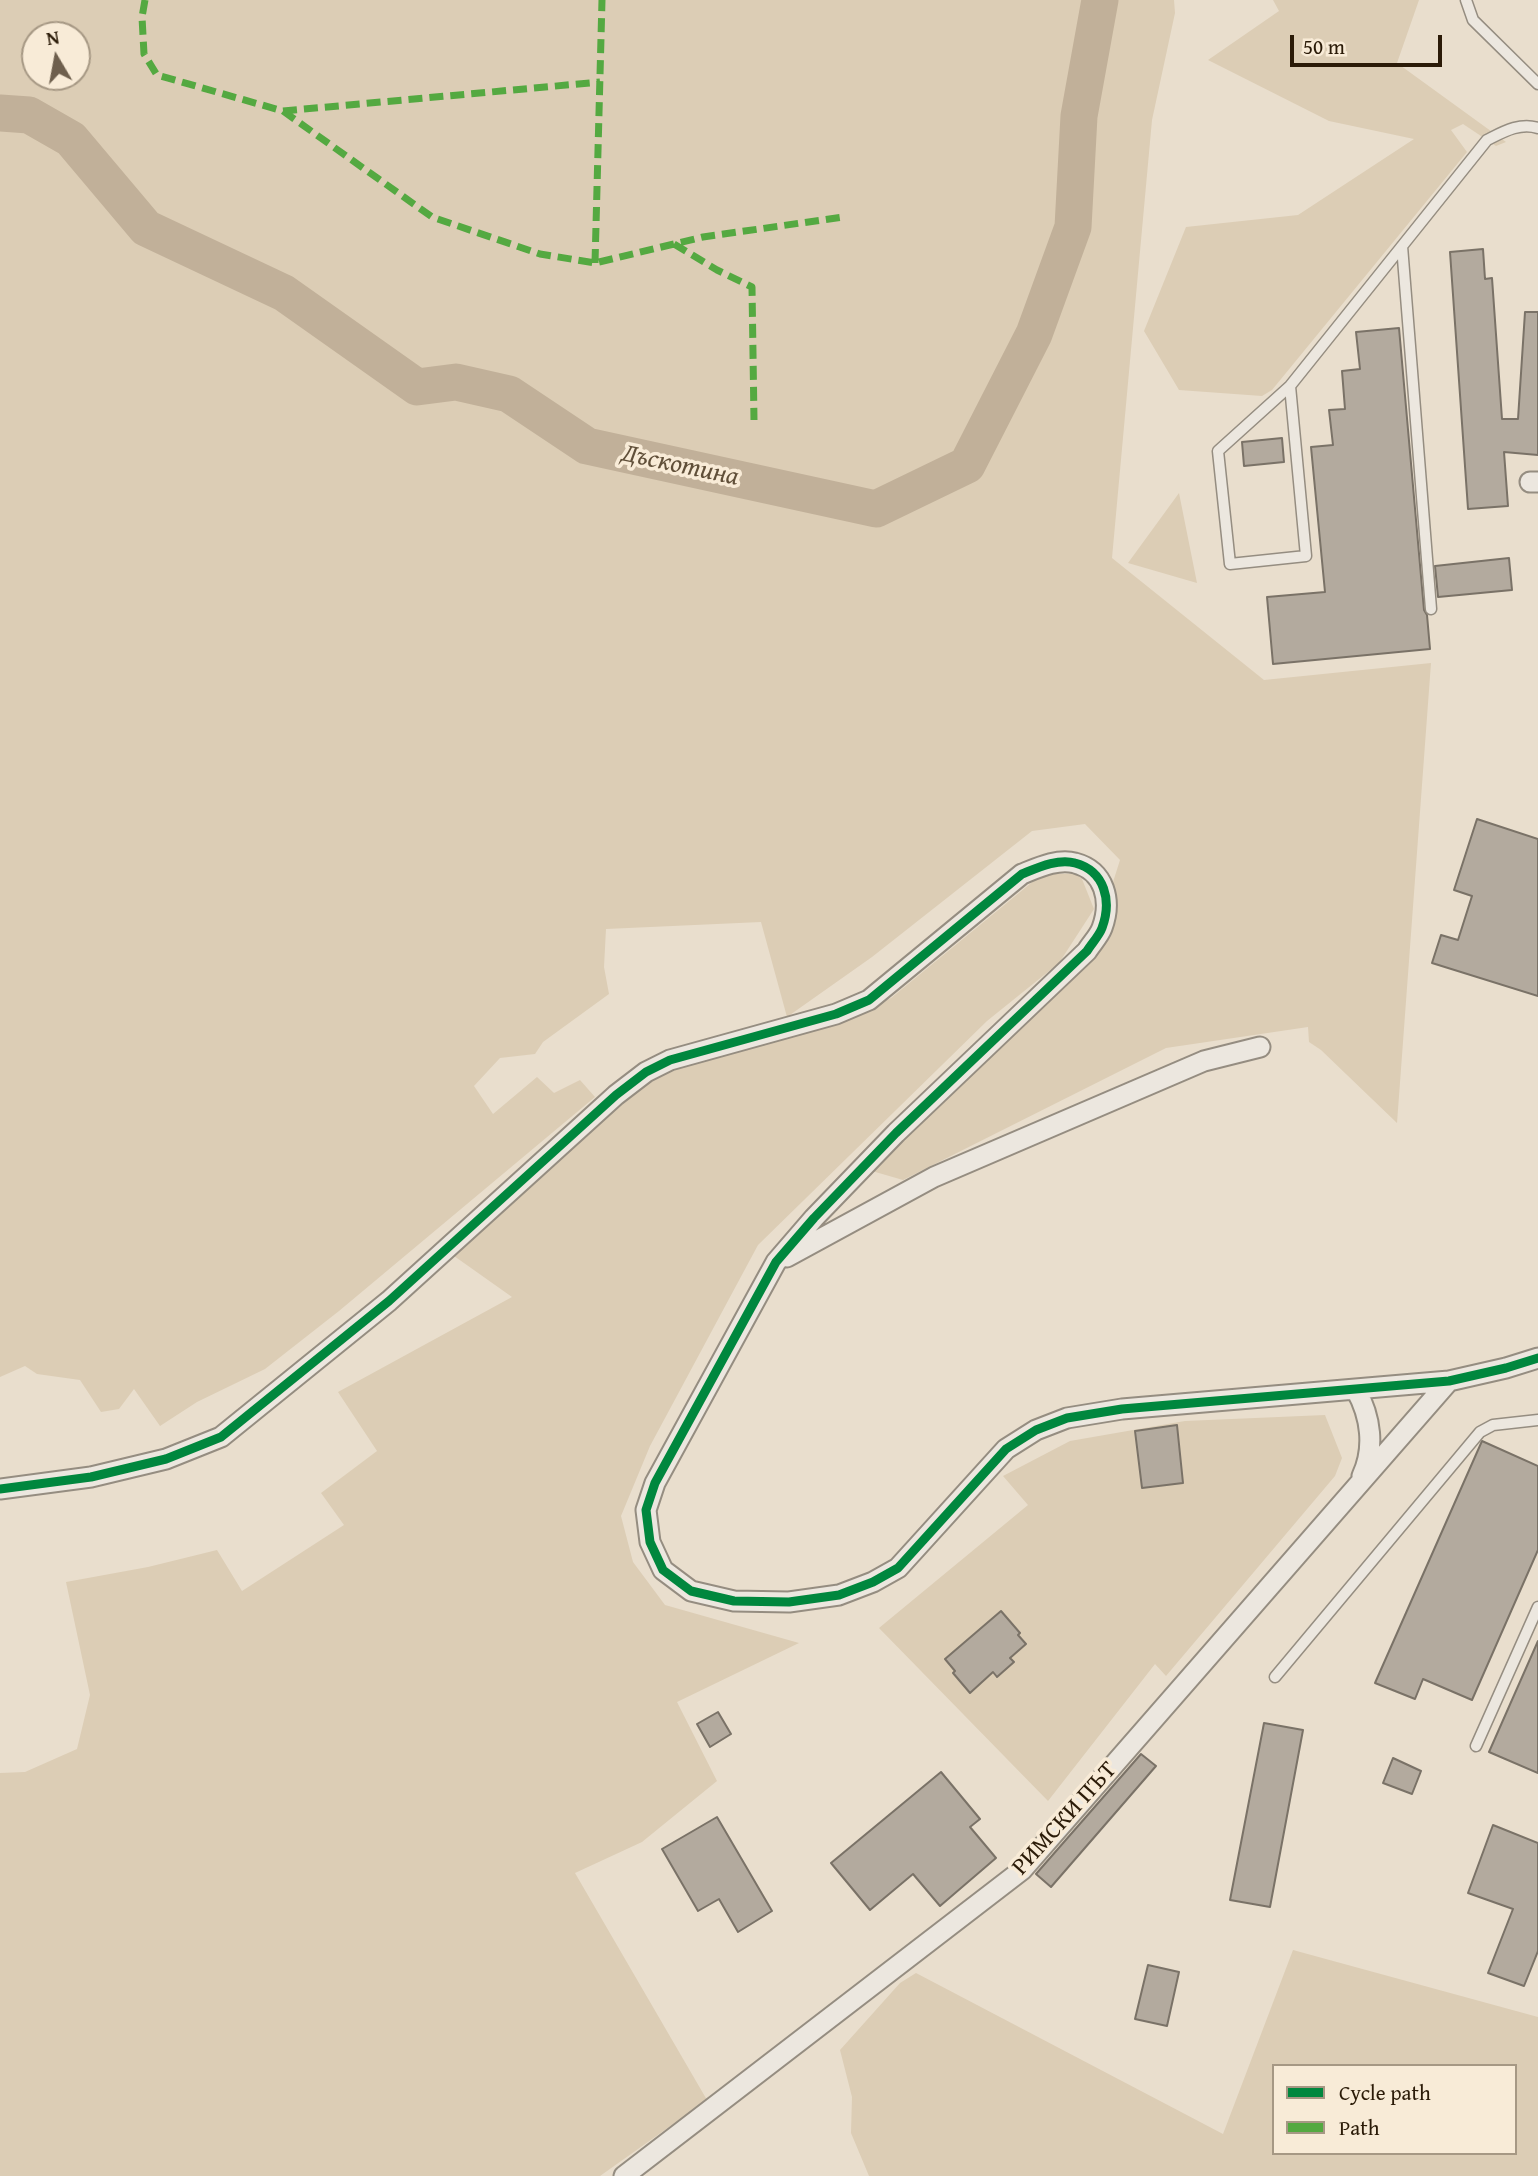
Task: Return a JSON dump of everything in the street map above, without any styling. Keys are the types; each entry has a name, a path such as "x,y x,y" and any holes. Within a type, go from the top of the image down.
{"street":[{"path":"0,1489 91,1477 166,1459 221,1437 389,1301 616,1094 646,1072 670,1060 836,1014 869,1000 1022,874 1045,864 1073,862 1092,870 1105,887 1107,907 1101,930 1087,951 896,1133 814,1218 776,1262 655,1483 646,1510 650,1542 663,1570 691,1591 734,1601 789,1602 839,1595 873,1582 898,1568 1006,1448 1036,1430 1067,1418 1122,1409 1448,1381 1506,1368 1538,1357"},
{"path":"776,1262 934,1177 1204,1061 1260,1047"},
{"name":"РИМСКИ ПЪТ","path":"624,2176 1023,1870 1448,1381"},
{"name":"РИМСКИ ПЪТ","path":"1356,1390 1366,1412 1370,1440 1368,1456 1357,1486"}],"lane":[{"path":"1466,0 1473,20 1538,84"},
{"path":"1290,386 1306,556 1230,564 1218,451 1290,386 1487,140 1508,130 1529,125 1538,128"},
{"path":"1402,246 1432,608"},
{"path":"1275,1677 1480,1432 1493,1425 1538,1420"},
{"path":"1476,1746 1538,1606"}],"shaded area":[{"path":"0,0 1174,0 1175,13 1152,120 1112,558 1264,680 1431,663 1397,1123 1321,1050 1309,1042 1308,1027 1166,1048 903,1180 865,1169 1095,939 1120,860 1085,824 1032,831 872,957 787,1017 761,922 606,929 604,967 609,994 543,1042 535,1054 500,1058 474,1086 493,1114 537,1077 554,1093 580,1080 595,1097 339,1311 265,1369 197,1402 160,1426 134,1389 119,1409 101,1412 80,1380 37,1374 25,1366 0,1377"},
{"path":"1273,0 1419,0 1397,63 1506,142 1496,146 1463,124 1451,130 1467,152 1272,390 1262,396 1179,390 1144,331 1186,227 1298,215 1414,139 1329,121 1208,60 1279,11"},
{"path":"1179,493 1197,583 1128,563"},
{"path":"1042,874 1080,874 1094,909 1059,963 987,1021 758,1245 650,1446 621,1516 633,1562 665,1605 799,1643 677,1702 717,1781 642,1842 575,1873 707,2100 600,2176 0,2176 0,1773 25,1772 77,1749 90,1695 66,1582 148,1567 217,1550 242,1591 344,1525 321,1493 377,1451 338,1392 512,1297 447,1251 600,1111 676,1065 824,1026 891,998"},
{"path":"1325,1415 1342,1458 1335,1476 1166,1676 1155,1664 1048,1801 879,1628 1028,1505 1003,1476 1070,1441 1185,1421"},
{"path":"1293,1950 1538,2017 1538,2176 869,2176 851,2133 852,2097 840,2050 900,1983 916,1973 1223,2134"}],"building":[{"path":"1483,249 1485,279 1492,278 1502,419 1518,419 1525,312 1538,312 1538,455 1504,452 1508,506 1468,509 1450,252"},
{"path":"1399,328 1424,610 1427,615 1430,649 1273,664 1267,597 1325,592 1311,447 1333,445 1329,410 1345,409 1342,371 1360,369 1356,332"},
{"path":"1282,438 1284,462 1244,466 1242,442"},
{"path":"1509,558 1512,590 1438,597 1435,566"},
{"path":"1477,819 1538,839 1538,996 1432,963 1441,935 1458,940 1472,896 1454,890"},
{"path":"1177,1425 1183,1483 1142,1488 1135,1431"},
{"path":"1482,1441 1538,1466 1538,1550 1472,1700 1423,1679 1415,1699 1375,1683"},
{"path":"1001,1611 1026,1644 1010,1658 1014,1662 997,1677 993,1672 970,1693 945,1659"},
{"path":"1538,1641 1538,1773 1489,1752"},
{"path":"718,1712 731,1734 710,1747 697,1724"},
{"path":"1264,1723 1303,1730 1270,1907 1230,1900"},
{"path":"1141,1754 1156,1766 1051,1887 1036,1874"},
{"path":"1393,1758 1421,1771 1412,1794 1383,1783"},
{"path":"941,1772 980,1819 970,1827 996,1858 940,1906 913,1874 870,1910 831,1863"},
{"path":"717,1817 772,1911 738,1932 719,1899 698,1911 662,1849"},
{"path":"1493,1825 1538,1843 1538,1951 1524,1986 1488,1973 1513,1909 1468,1893"},
{"path":"1148,1965 1179,1972 1167,2026 1135,2019"}],"waterway":[{"name":"Дъскотина","path":"0,113 29,115 71,139 146,228 284,293 417,387 456,382 509,394 587,446 876,509 967,465 1034,334 1073,227 1079,116 1100,0"}],"marked path":[{"path":"145,0 142,17 144,54 157,75 283,111 432,217 540,254 595,263 703,237 843,217"},
{"path":"595,263 602,0"},
{"path":"283,111 600,82"},
{"path":"674,244 752,287 754,420"}],"cycle path":[{"path":"0,1489 91,1477 166,1459 221,1437 389,1301 616,1095 646,1072 670,1060 836,1014 869,1000 1022,874 1048,864 1062,862 1085,867 1104,888 1105,918 1099,934 1087,951 896,1133 814,1218 776,1262 655,1483 646,1510 650,1542 663,1570 691,1591 734,1601 789,1602 839,1595 873,1582 898,1568 1006,1449 1036,1430 1067,1418 1122,1409 1449,1381 1538,1358"}]}
